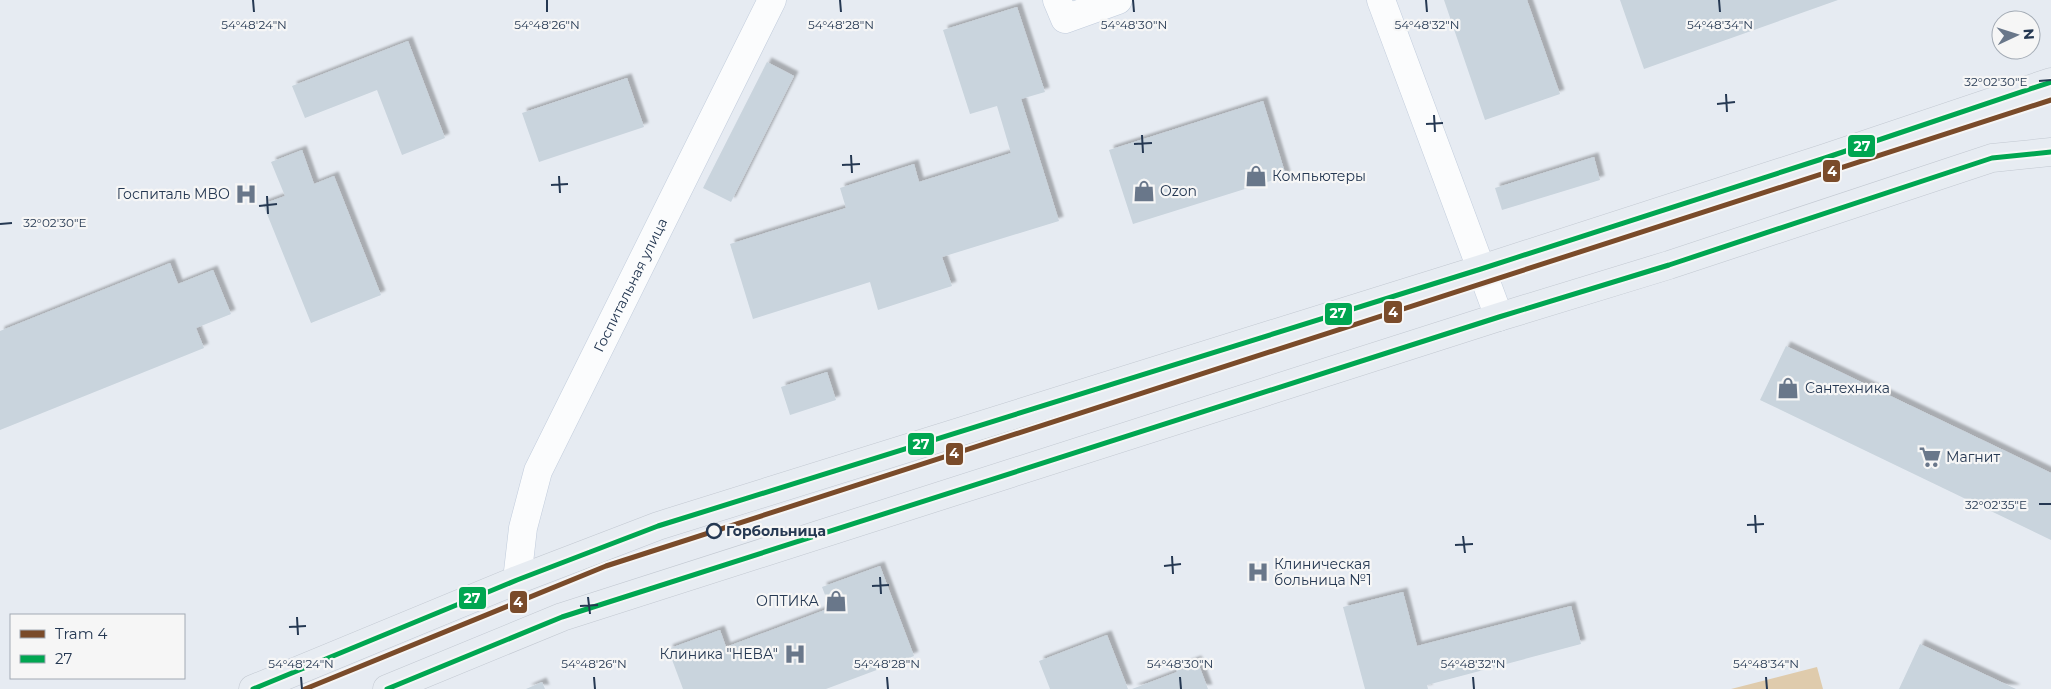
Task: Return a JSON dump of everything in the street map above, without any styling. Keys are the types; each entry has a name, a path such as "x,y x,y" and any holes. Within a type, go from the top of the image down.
{"main road":[{"path":"253,689 517,580 658,526 1481,269 1825,158 2051,82"},
{"path":"2018,93 2051,90"},
{"path":"387,689 562,617 1676,262 2051,138"},
{"path":"1992,158 2051,152"}],"street":[{"name":"Госпитальная улица","path":"517,580 523,528 538,471 772,0"},
{"path":"1057,0 1065,19 1118,0"},
{"path":"1381,0 1499,317"}],"shaded area":[{"path":"1817,667 1823,689 1731,689"}],"building":[{"path":"1444,0 1527,0 1560,94 1485,120"},
{"path":"1620,0 1838,0 1644,69"},
{"path":"1017,7 1045,92 1021,99 1059,221 942,257 952,286 878,310 870,282 753,319 730,244 846,208 840,188 914,164 919,182 1011,153 997,106 970,114 943,30"},
{"path":"408,41 445,138 402,155 377,90 305,118 292,86"},
{"path":"767,62 794,76 731,202 703,188"},
{"path":"627,78 644,127 539,162 522,113"},
{"path":"1263,101 1286,176 1133,224 1109,150"},
{"path":"302,150 314,184 334,176 381,295 311,323 263,204 285,196 271,162"},
{"path":"1594,157 1600,180 1502,210 1495,188"},
{"path":"170,263 178,284 213,270 231,314 196,328 204,348 0,430 0,331"},
{"path":"1786,346 2051,473 2051,540 1760,400"},
{"path":"827,372 836,400 790,415 781,387"},
{"path":"880,566 914,656 826,689 683,689 668,649 720,630 726,647 830,608 822,587"},
{"path":"1403,592 1417,646 1571,606 1581,644 1427,685 1428,689 1365,689 1343,607"},
{"path":"1107,635 1128,689 1050,689 1039,661"},
{"path":"1920,644 2016,689 1899,689"},
{"path":"1197,660 1208,689 1132,689 1177,672 1176,668"},
{"path":"542,682 545,689 526,689"}],"tram line":[{"name":"4","path":"305,689 606,566 2051,100"}],"transit line":[{"name":"27","path":"253,689 517,580 658,526 1481,269 1825,158 2051,82"},
{"name":"27","path":"387,689 562,617 1499,317 1669,265 1992,158 2051,152"}],"place":[{"name":"Компьютеры","path":"1256,176"},
{"name":"Ozon","path":"1144,191"},
{"name":"Госпиталь МВО","path":"246,194"},
{"name":"Сантехника","path":"1788,388"},
{"name":"Магнит","path":"1930,457"},
{"name":"Горбольница","path":"714,531"},
{"name":"Клиническая больница №1","path":"1258,572"},
{"name":"ОПТИКА","path":"836,601"},
{"name":"Клиника \"НЕВА\"","path":"795,654"}]}
